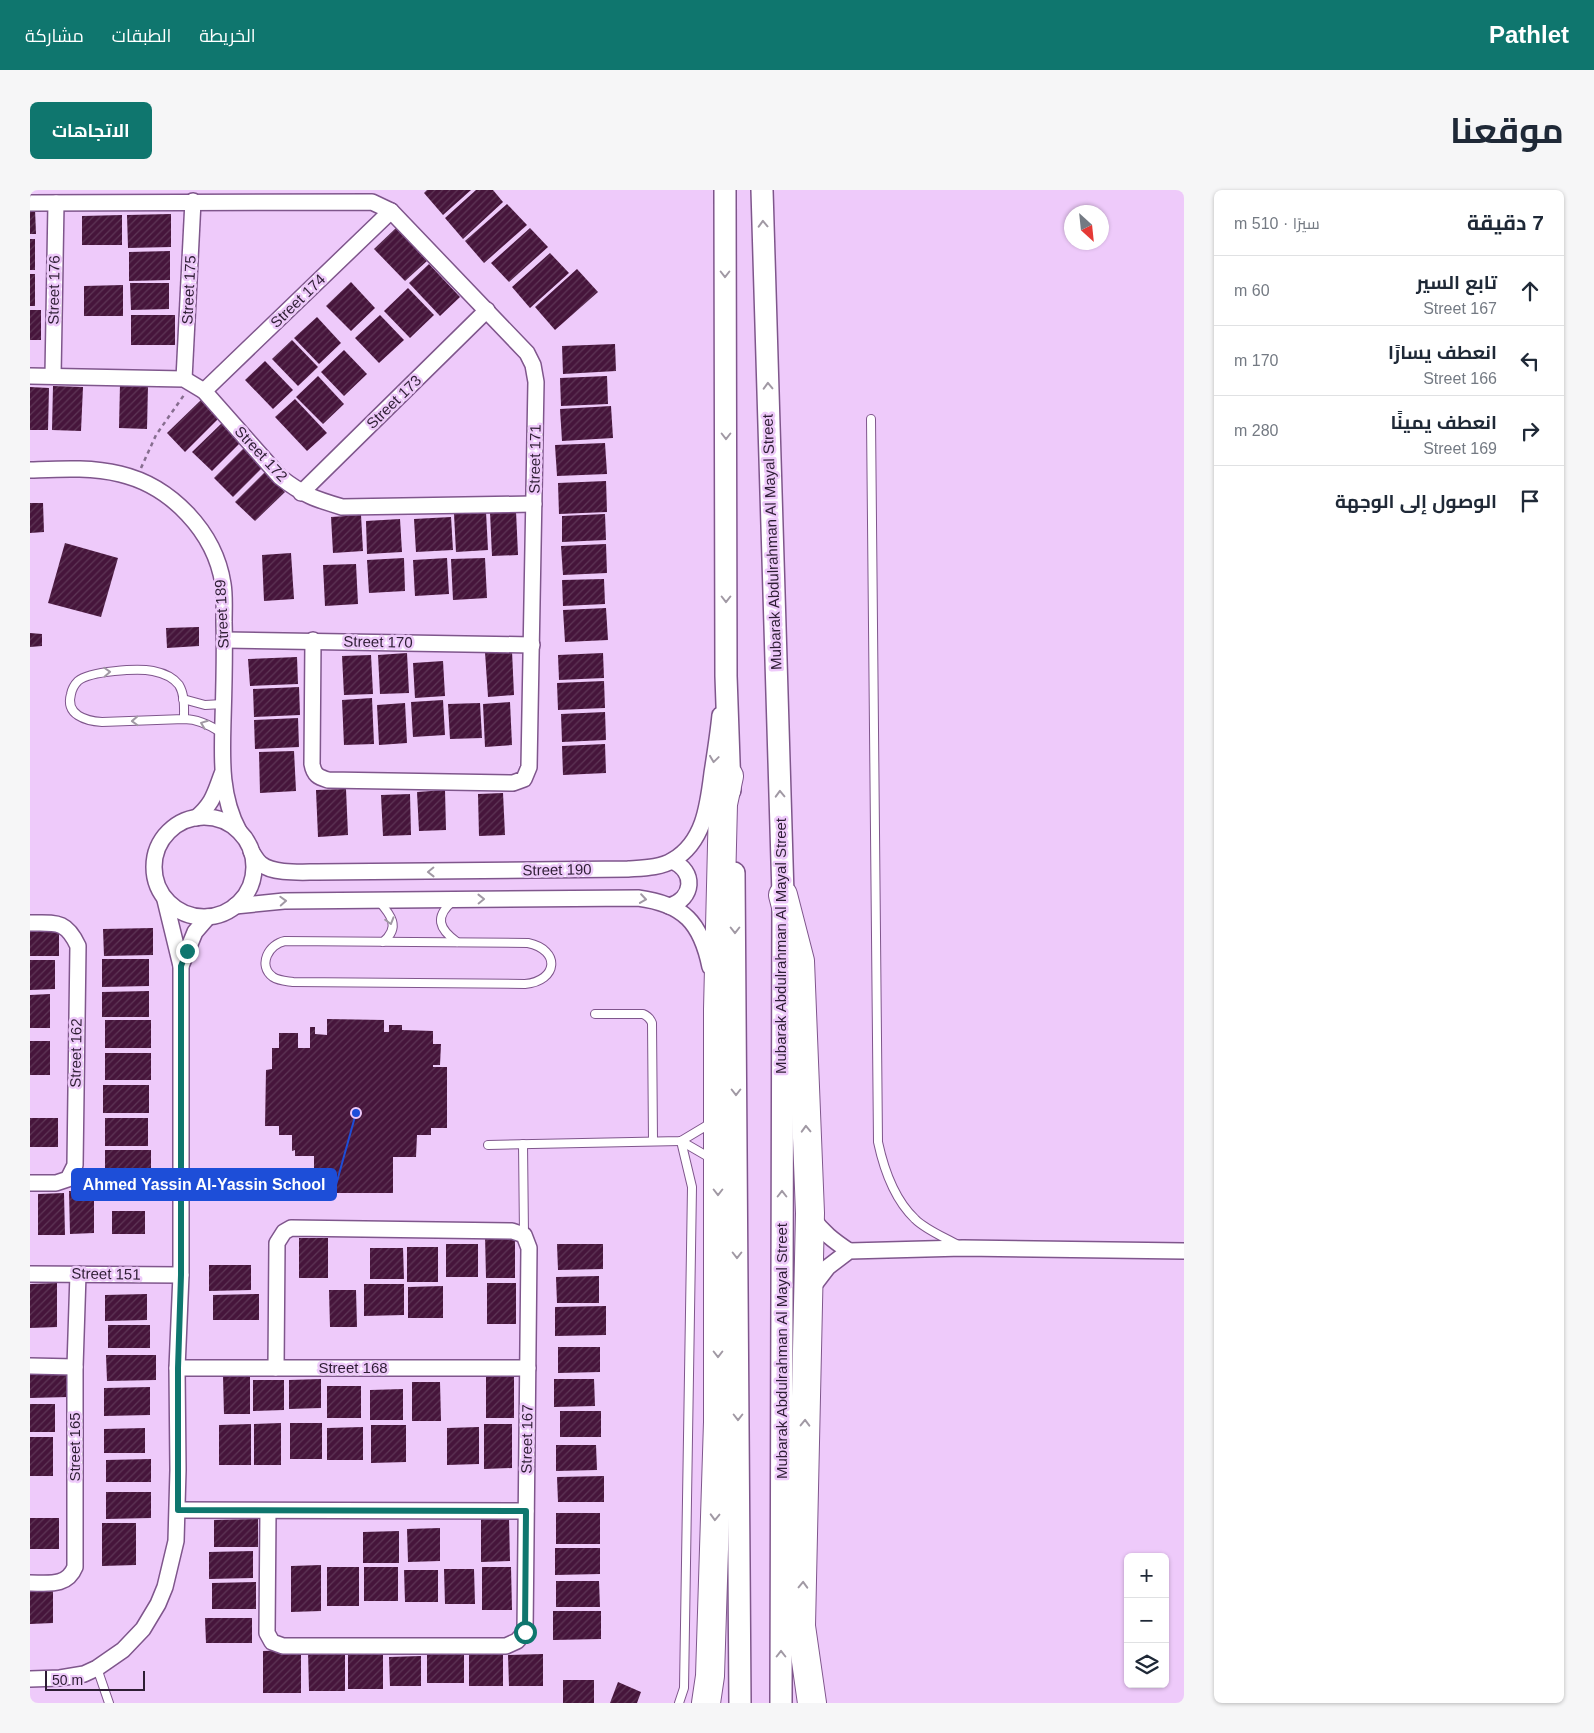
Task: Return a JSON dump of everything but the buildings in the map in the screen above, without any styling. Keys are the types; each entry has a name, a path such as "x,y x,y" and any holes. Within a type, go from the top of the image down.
{"highway":[{"path":"706,1703 710,1676 718,1422 718,1009 723,804 730,776"},
{"path":"783,895 800,961 810,1213 801,1626 812,1703"},
{"path":"803,1703 804,1650"},
{"path":"710,1676 714,1703"}],"main road":[{"name":"Mubarak Abdulrahman Al Mayal Street","path":"762,190 783,895 781,1703"},
{"path":"724,191 726,676 734,861 740,1703"}],"street":[{"name":"Street 171","path":"30,203 193,201 372,202 391,211 488,310 527,353 533,365 536,382 529,767 524,779 513,783 338,780 317,776 312,764 313,640"},
{"name":"Street 175","path":"193,201 193,384"},
{"name":"Street 176","path":"53,376 56,203"},
{"name":"Street 174","path":"193,384 391,211"},
{"name":"Street 173","path":"301,493 488,310"},
{"path":"30,376 193,384"},
{"name":"Street 172","path":"193,384 280,477 301,493 318,500 342,507 534,504"},
{"name":"Street 189","path":"30,470 97,470 136,479 152,487 180,506 204,534 214,551 223,584 225,640 222,773 230,815 239,831"},
{"name":"Street 170","path":"225,640 532,645"},
{"path":"669,906 682,900 686,894 689,881 684,868 672,861 682,854 697,835 706,812 726,676"},
{"name":"Street 189","path":"196,818 213,799 222,773"},
{"path":"30,1679 60,1678 84,1674 110,1660 134,1640 158,1604 165,1588 176,1541 181,1275 181,966 165,900 157,887 154,857 160,843 169,831 181,822 211,817 226,822 239,831 252,851 254,866 252,881 245,895 235,906 222,914 208,917 192,916 177,910 165,900"},
{"name":"Street 190","path":"252,851 260,864 270,868 283,871 317,872 628,869 672,861"},
{"name":"Street 190","path":"235,906 284,901 627,897 649,899 669,906 689,918 702,937 706,948 718,1009"},
{"path":"181,966 195,932 208,917"},
{"name":"Street 162","path":"30,923 59,923 72,933 78,946 75,1165 68,1179 56,1183 30,1183"},
{"path":"810,1213 819,1228 833,1241 849,1251"},
{"path":"276,1368 277,1243 284,1232 292,1228 512,1231 524,1235"},
{"name":"Street 167","path":"268,1511 267,1633 272,1642 284,1646 506,1646 517,1641 525,1632 529,1248 524,1235"},
{"path":"807,1303 815,1284 828,1267 849,1251 963,1248 1184,1252"},
{"name":"Street 151","path":"30,1274 181,1275"},
{"name":"Street 165","path":"30,1583 58,1583 72,1575 75,1567 75,1367 78,1274"},
{"path":"30,1366 75,1367"},
{"name":"Street 168","path":"178,1368 528,1368"},
{"path":"178,1510 526,1511"}],"lane":[{"path":"871,419 878,1142 883,1165 892,1186 914,1219 963,1248"},
{"path":"184,719 180,686 163,673 151,670 99,672 85,677 77,682 73,688 70,705 81,718 90,721 184,719 201,721 223,734"},
{"path":"183,699 205,705 223,704"},
{"path":"378,900 392,919 393,929 390,936 383,942"},
{"path":"454,900 442,912 440,921 448,936 457,942"},
{"path":"278,942 383,942 528,943 536,945 549,955 552,963 551,969 541,980 525,984 293,982 273,977 267,970 265,962 268,954 278,942"},
{"path":"595,1014 643,1014 648,1016 652,1023 653,1141"},
{"path":"681,1141 718,1119"},
{"path":"679,1703 684,1688 692,1187 681,1141"},
{"path":"488,1145 681,1141 718,1162"},
{"path":"523,1144 524,1235"},
{"path":"97,1668 109,1703"}],"path":[{"path":"136,479 156,435 193,384"}],"place":[{"name":"Ahmed Yassin Al-Yassin School","path":"356,1113"}],"route":[{"path":"187,951 181,966 181,1275 178,1368 178,1510 526,1511 525,1632"}]}
